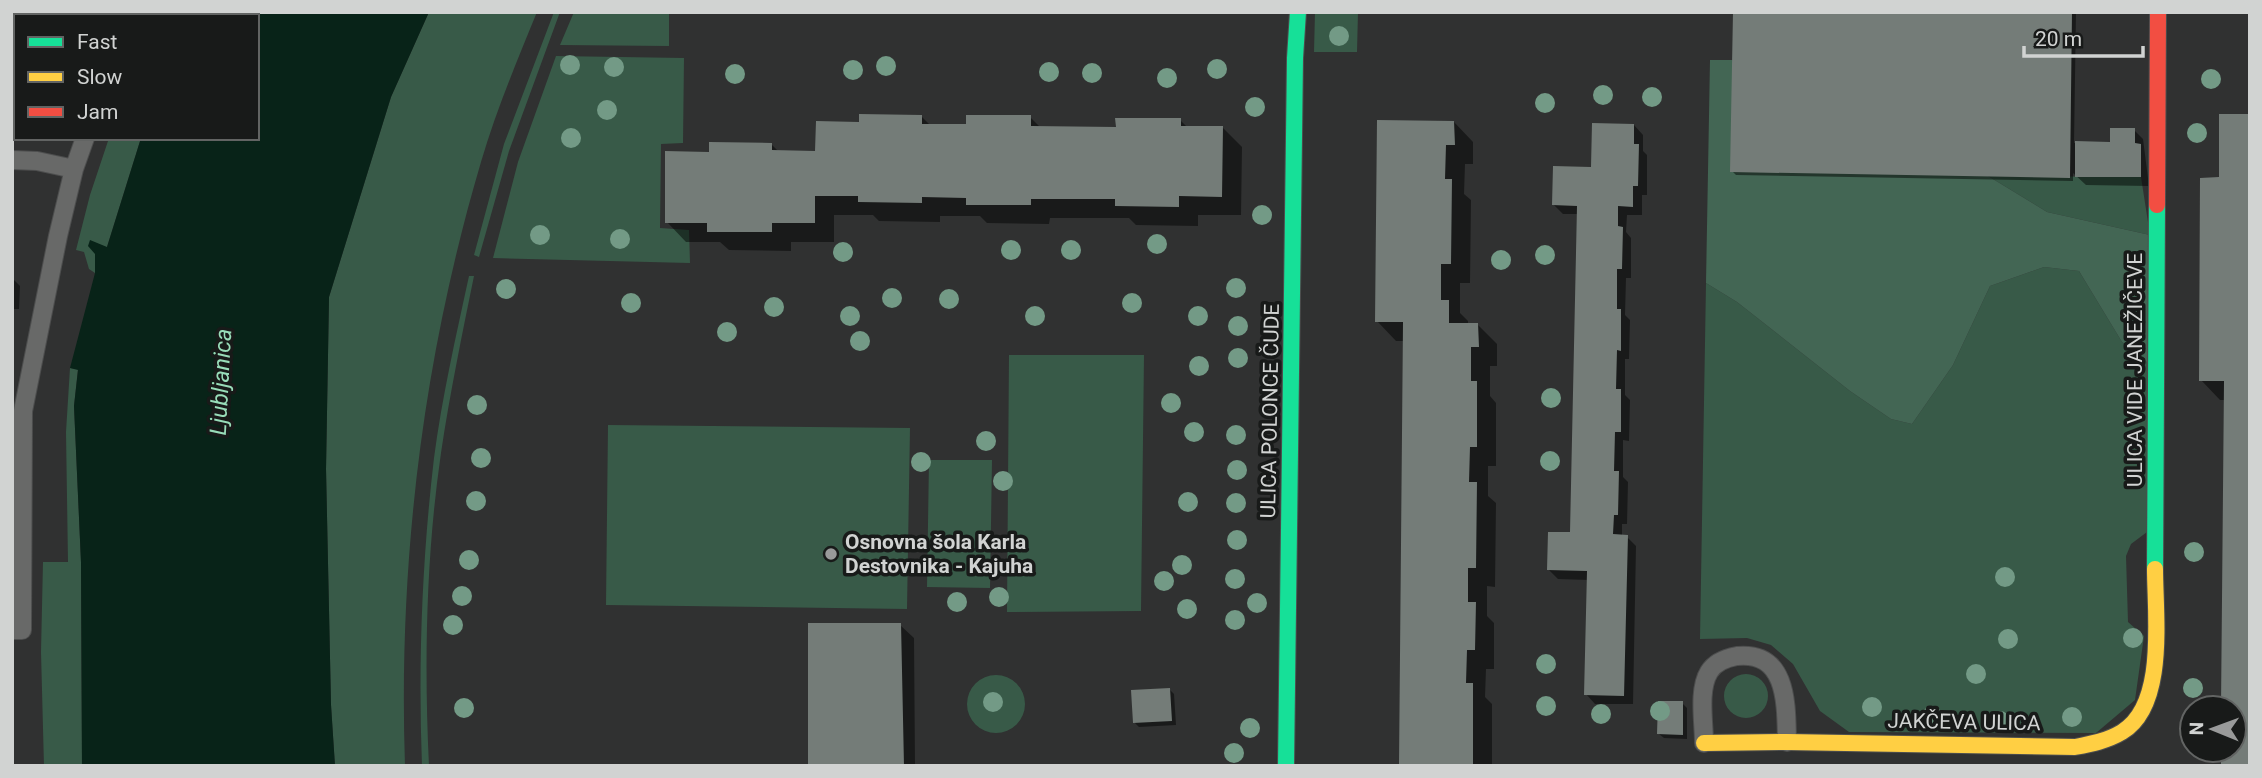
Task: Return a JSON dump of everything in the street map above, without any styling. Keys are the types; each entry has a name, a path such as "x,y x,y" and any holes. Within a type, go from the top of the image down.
{"street":[{"name":"ULICA POLONCE ČUDE","path":"1286,766 1295,58 1298,12"},
{"name":"ULICA VIDE JANEŽIČEVE","path":"2135,724 2151,692 2155,667 2158,12"},
{"name":"JAKČEVA ULICA","path":"1704,743 2075,747 2109,740 2135,724"}],"lane":[{"path":"12,630 22,630 23,411 52,260 74,169 84,140"},
{"path":"12,160 37,161 74,169"},
{"name":"JAKČEVA ULICA","path":"1704,743 1704,692 1708,673 1723,660 1744,656 1764,663 1774,670 1781,680 1786,701 1787,742"}],"shaded area":[{"path":"429,12 537,12 500,105 481,162 444,310 430,385 411,536 404,689 405,766 335,766 331,705 326,469 329,297 391,97"},
{"path":"554,12 560,12 509,151 479,257 474,255 504,144"},
{"path":"574,12 669,12 669,46 560,45"},
{"path":"1315,12 1358,12 1357,52 1314,52"},
{"path":"556,56 684,58 683,143 661,144 660,228 689,230 690,263 493,258 518,162"},
{"path":"1710,60 1732,60 1988,176 2047,212 2150,235 2148,363 2122,342 2079,271 2044,267 1990,286 1953,365 1912,424 1891,419 1850,391 1737,302 1706,283"},
{"path":"108,140 140,140 107,247 95,254 95,273 89,269 84,252 76,250"},
{"path":"1988,176 2141,177 2150,235 2047,212"},
{"path":"2044,267 2079,271 2122,342 2148,363 2147,532 2131,544 2126,556 2128,622 2144,636 2135,700 2096,733 1849,732 1820,711 1793,664 1771,645 1747,638 1700,639 1706,283 1737,302 1850,391 1891,419 1912,424 1953,365 1990,286"},
{"path":"469,276 474,276 456,364 432,531 427,648 429,766 422,766 420,689 426,535 441,412"},
{"path":"1009,355 1144,355 1141,611 1007,612"},
{"path":"70,368 78,369 74,406 81,562 82,766 44,766 41,652 43,562 68,562 66,432"},
{"path":"608,425 910,428 907,609 606,605"},
{"path":"929,460 992,460 990,588 927,587"},
{"path":"1746,674 1761,681 1768,696 1761,711 1746,718 1731,711 1724,696 1731,681"},
{"path":"990,675 1002,675 1017,683 1025,698 1025,710 1017,725 1002,733 990,733 975,725 967,710 967,698 975,683"}],"water":[{"name":"Ljubljanica","path":"429,12 391,97 329,297 326,469 331,705 335,766 82,766 81,562 74,406 78,370 70,368 95,273 95,254 88,246 90,240 107,247 140,140 259,140 259,14 170,14"}],"building":[{"path":"12,12 103,12 14,14 12,24"},
{"path":"1733,12 2072,12 2070,178 1730,172"},
{"path":"859,114 922,115 922,124 966,124 966,115 1031,115 1031,126 1116,127 1115,118 1181,118 1181,126 1223,126 1222,197 1179,196 1179,207 1115,206 1115,199 1031,199 1031,205 966,205 966,198 922,197 922,203 858,202 858,196 815,196 815,223 772,223 772,232 707,232 707,223 665,223 665,151 709,152 709,142 772,143 772,150 815,151 816,121 859,122"},
{"path":"2219,114 2250,114 2250,766 2221,766 2248,764 2248,694 2221,694 2224,381 2199,381 2200,178 2219,177"},
{"path":"1377,120 1454,121 1455,145 1446,145 1445,179 1452,179 1451,264 1441,264 1441,300 1449,300 1449,323 1478,323 1479,347 1471,347 1471,381 1477,381 1477,447 1470,447 1469,482 1477,482 1476,568 1468,568 1468,602 1476,602 1475,650 1467,650 1466,683 1473,683 1473,766 1399,766 1403,322 1375,322"},
{"path":"1592,123 1634,124 1634,144 1639,144 1638,186 1633,186 1633,207 1618,206 1618,226 1623,227 1622,269 1617,269 1621,351 1617,350 1616,389 1621,389 1621,432 1615,432 1614,471 1619,471 1618,515 1614,515 1613,534 1628,535 1624,696 1584,695 1587,571 1547,570 1548,532 1570,532 1577,206 1552,205 1553,166 1591,167"},
{"path":"2110,128 2135,128 2135,143 2141,144 2141,177 2075,177 2075,141 2110,142"},
{"path":"808,623 901,623 904,766 808,766"},
{"path":"1170,688 1172,721 1133,723 1131,690"},
{"path":"1658,701 1683,701 1683,735 1657,734"}],"traffic: fast":[{"path":"1286,766 1295,58 1298,12"},
{"path":"2155,569 2157,205"}],"traffic: slow":[{"path":"1704,743 2075,747 2111,738 2136,719 2146,702 2152,681 2156,634 2155,569"}],"traffic: jam":[{"path":"2157,205 2158,12"}],"place":[{"name":"Osnovna šola Karla Destovnika - Kajuha","path":"831,554"}]}
